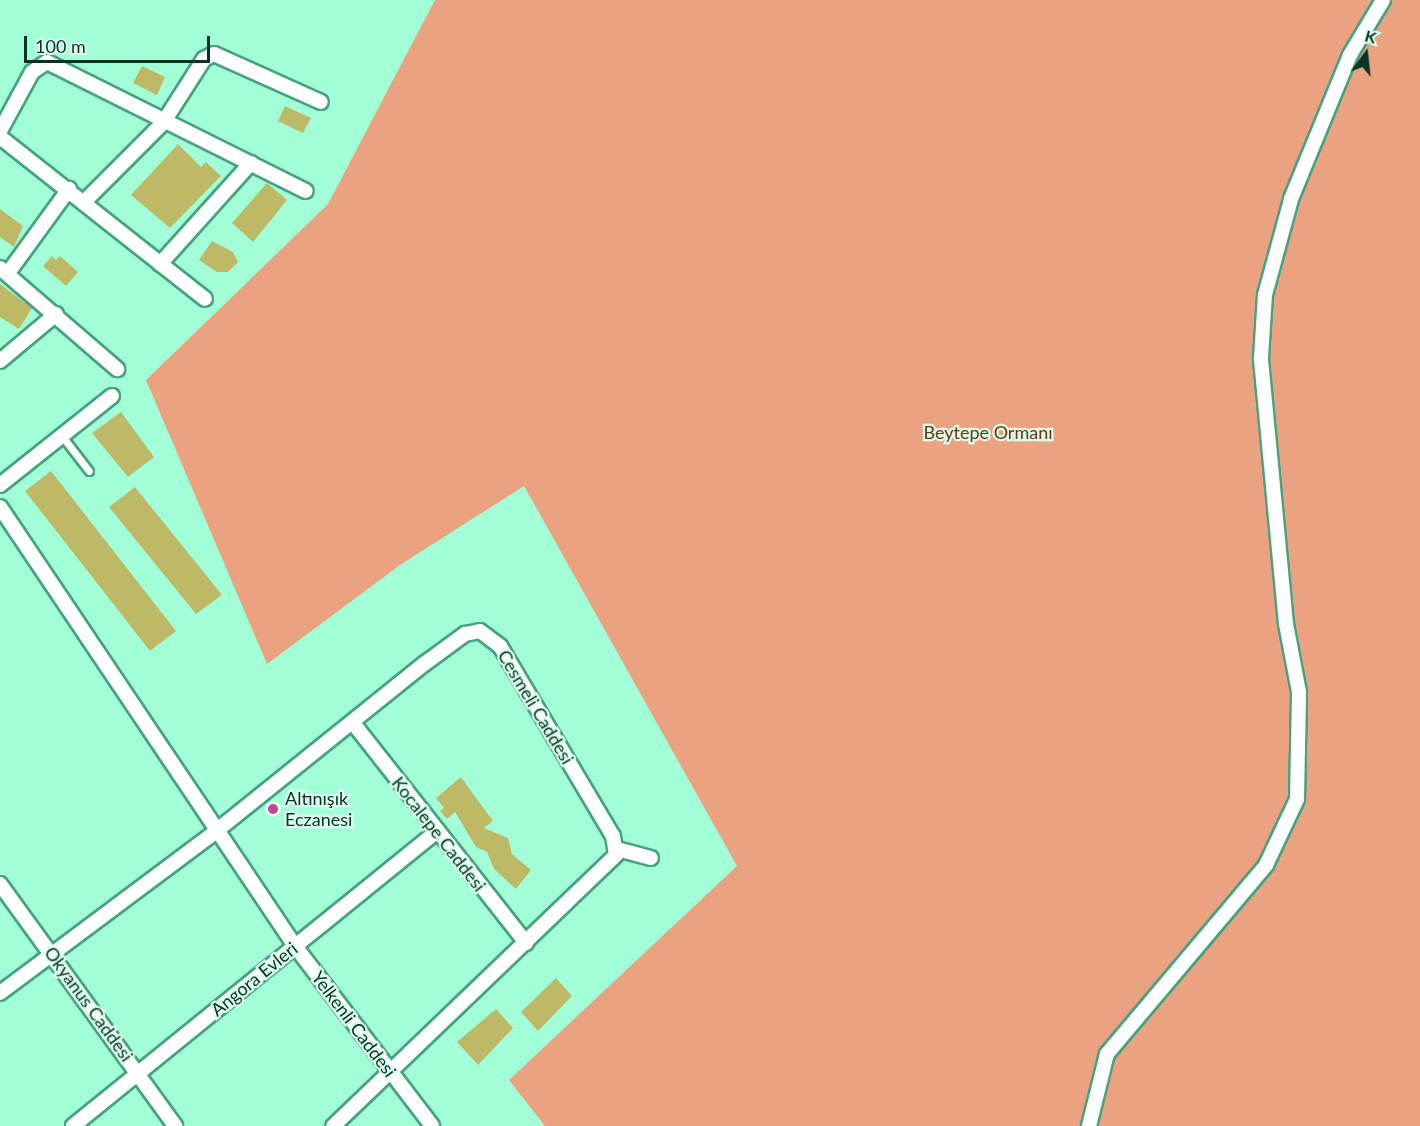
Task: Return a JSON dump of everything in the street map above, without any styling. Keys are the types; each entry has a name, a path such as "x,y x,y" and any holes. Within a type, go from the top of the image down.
{"street":[{"path":"1089,1126 1107,1054 1266,865 1297,799 1299,692 1286,624 1262,358 1265,295 1291,199 1350,55 1383,0"},
{"path":"84,202 163,123 204,59 214,54 321,102"},
{"path":"0,131 32,72 47,62 163,123 306,191"},
{"path":"0,137 69,189 205,299"},
{"path":"160,264 251,163"},
{"path":"69,189 4,270 117,369"},
{"path":"0,361 56,314"},
{"path":"0,485 112,396"},
{"name":"Yelkenli Caddesi","path":"0,507 215,832 295,946 432,1126"},
{"name":"Cesmeli Caddesi","path":"0,993 215,832 465,634 480,631 492,635 617,849"},
{"name":"Kocalepe Caddesi","path":"353,723 436,832 526,943"},
{"name":"Angora Evleri","path":"73,1126 436,832"},
{"path":"333,1126 526,943 617,849 651,858"},
{"name":"Okyanus Caddesi","path":"0,884 139,1072 175,1126"}],"lane":[{"path":"62,436 89,471"}],"green space":[{"name":"Beytepe Ormanı","path":"435,0 1420,0 1420,1126 545,1126 509,1080 737,866 524,486 400,565 267,664 146,380 328,204"}],"building":[{"path":"142,66 165,77 157,95 133,83"},
{"path":"285,106 311,118 303,133 278,121"},
{"path":"178,144 201,167 206,162 221,176 170,228 131,195"},
{"path":"267,183 287,200 253,242 232,223"},
{"path":"0,209 23,226 14,247 0,237"},
{"path":"212,241 233,252 238,262 228,272 217,272 199,260"},
{"path":"52,256 56,260 60,256 78,272 66,286 43,266"},
{"path":"0,284 32,308 19,329 0,317"},
{"path":"121,412 154,457 128,477 92,433"},
{"path":"51,471 176,631 150,651 25,491"},
{"path":"135,487 222,595 196,614 109,507"},
{"path":"461,777 493,821 484,828 508,838 512,854 531,870 516,889 494,869 487,852 476,847 455,812 447,819 440,811 444,808 436,798"},
{"path":"556,978 572,996 538,1031 521,1012"},
{"path":"496,1009 513,1028 478,1065 457,1042"}],"place":[{"name":"Altınışık Eczanesi","path":"273,809"}]}
